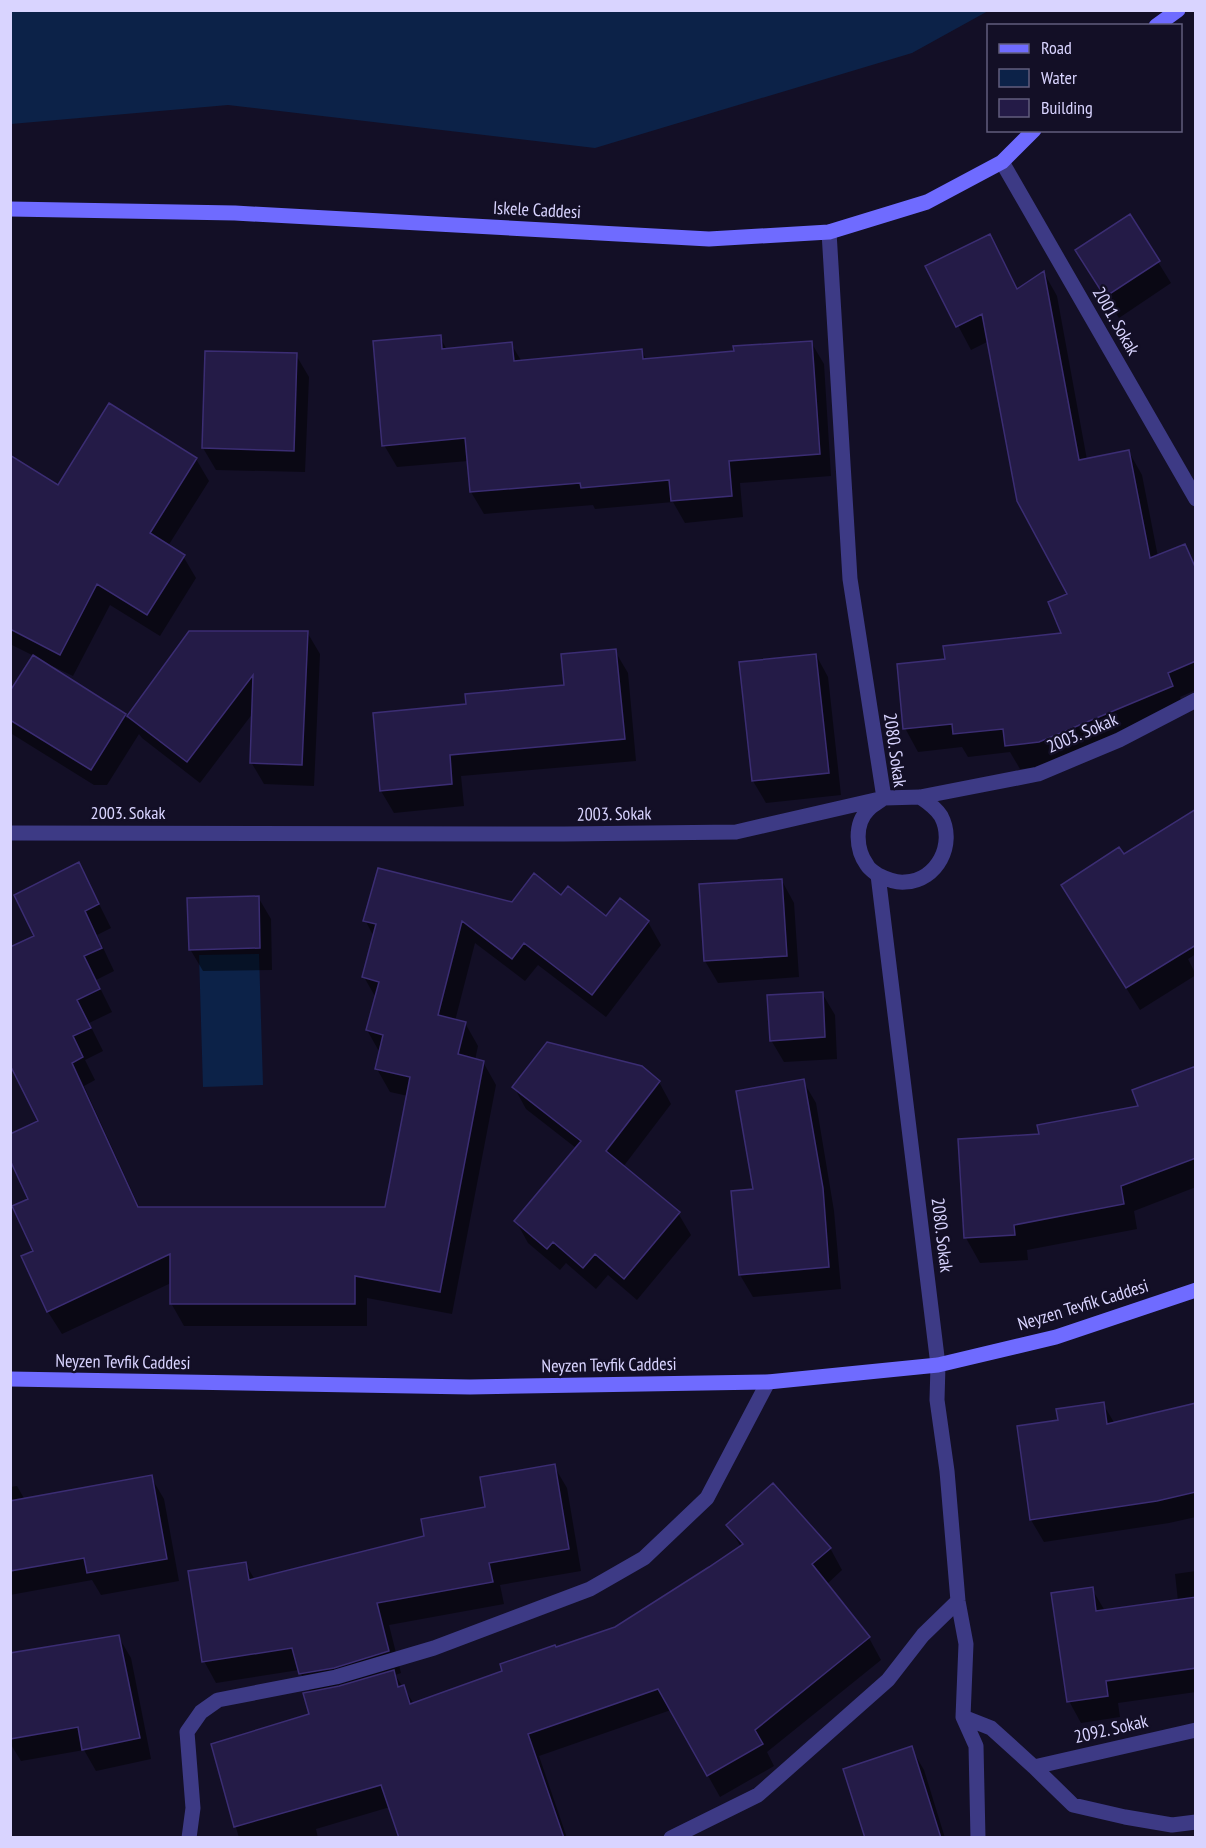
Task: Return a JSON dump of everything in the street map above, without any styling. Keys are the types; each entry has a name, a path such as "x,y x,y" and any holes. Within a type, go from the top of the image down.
{"street":[{"path":"1159,24 1178,10"},
{"name":"Iskele Caddesi","path":"10,209 235,213 709,239 829,232 927,202 1002,162 1032,132"},
{"name":"2001. Sokak","path":"1002,162 1196,499"},
{"name":"2080. Sokak","path":"829,232 849,579 884,798 867,810 860,823 858,838 867,865 878,875 938,1365 937,1400 948,1471 958,1601 966,1644 963,1717"},
{"name":"2003. Sokak","path":"10,833 736,832 884,798 921,797 1038,774 1119,740 1196,700"},
{"path":"878,875 891,881 913,881 932,871 942,859 946,846 946,831 937,811 921,797"},
{"name":"Neyzen Tevfik Caddesi","path":"10,1379 470,1387 768,1382 938,1365 1056,1337 1196,1290"},
{"path":"189,1838 193,1808 187,1732 201,1712 218,1700 336,1677 434,1648 590,1589 644,1558 707,1498 768,1382"},
{"path":"671,1838 758,1795 888,1680 923,1635 958,1601"},
{"path":"963,1717 991,1728 1073,1804 1125,1817 1172,1825 1196,1822"},
{"path":"963,1717 976,1746 978,1838"},
{"name":"2092. Sokak","path":"1034,1767 1196,1730"}],"water":[{"path":"11,10 988,11 912,53 595,148 228,105 11,124"},
{"path":"259,954 263,1085 203,1087 199,955"}],"building":[{"path":"1130,214 1160,261 1105,297 1075,250"},
{"path":"990,234 1017,289 1044,271 1079,460 1129,450 1150,558 1185,544 1196,569 1196,661 1168,673 1173,686 1039,742 1005,746 1003,729 953,734 952,724 903,729 897,664 945,659 943,646 1061,633 1048,602 1067,594 1017,501 982,314 956,327 925,266"},
{"path":"441,335 442,349 512,342 514,361 642,349 643,359 734,351 733,346 812,341 820,454 729,461 732,496 671,501 669,480 581,488 580,483 470,492 465,438 382,446 373,341"},
{"path":"205,351 297,353 294,451 202,448"},
{"path":"109,403 197,458 150,533 185,555 147,615 97,584 60,655 10,629 10,455 58,485"},
{"path":"189,631 308,631 302,765 250,763 253,675 187,762 127,716"},
{"path":"616,649 625,739 450,755 452,784 380,791 373,713 466,704 465,694 564,685 561,654"},
{"path":"816,654 829,773 752,781 739,662"},
{"path":"33,655 126,714 91,770 10,720 10,691"},
{"path":"1196,809 1196,945 1126,988 1061,885 1119,847 1124,854"},
{"path":"79,862 99,904 85,911 102,948 84,956 100,989 77,1000 91,1028 73,1036 83,1057 72,1063 138,1207 385,1207 410,1077 375,1069 383,1035 366,1030 379,982 362,977 376,924 363,921 378,868 512,902 534,873 561,895 568,886 606,916 620,898 649,921 592,995 524,943 512,959 462,921 438,1015 466,1022 458,1054 484,1061 440,1292 355,1276 355,1304 170,1304 170,1254 47,1312 21,1256 33,1251 12,1206 28,1199 10,1160 10,1134 38,1121 10,1065 10,947 34,936 14,895"},
{"path":"782,879 787,956 704,961 699,884"},
{"path":"259,896 260,948 189,950 187,898"},
{"path":"823,992 825,1037 770,1041 767,995"},
{"path":"547,1042 642,1066 660,1081 606,1151 680,1212 624,1279 595,1254 583,1268 553,1242 547,1249 514,1221 581,1141 512,1087"},
{"path":"1196,1066 1196,1158 1121,1186 1124,1204 1014,1225 1015,1235 964,1238 958,1139 1039,1134 1037,1125 1138,1106 1132,1090"},
{"path":"804,1079 823,1188 829,1267 739,1275 731,1191 753,1189 736,1091"},
{"path":"1104,1402 1107,1424 1196,1403 1196,1492 1157,1501 1030,1520 1017,1426 1058,1420 1056,1409"},
{"path":"555,1464 569,1549 489,1563 493,1582 377,1603 389,1651 334,1668 299,1674 292,1648 202,1662 188,1571 246,1562 249,1580 424,1536 421,1519 485,1507 480,1477"},
{"path":"152,1475 167,1559 87,1573 84,1558 10,1571 10,1501"},
{"path":"773,1483 831,1548 812,1564 870,1637 755,1730 763,1744 707,1776 658,1689 528,1734 564,1838 399,1838 381,1785 234,1827 211,1744 309,1714 303,1693 339,1686 394,1670 398,1687 404,1685 410,1704 502,1671 500,1664 615,1627 743,1544 726,1525"},
{"path":"1093,1587 1096,1611 1196,1597 1196,1668 1106,1681 1108,1696 1067,1702 1051,1593"},
{"path":"119,1635 140,1738 82,1750 78,1727 10,1739 10,1653"},
{"path":"912,1746 941,1838 865,1838 843,1769"}]}
